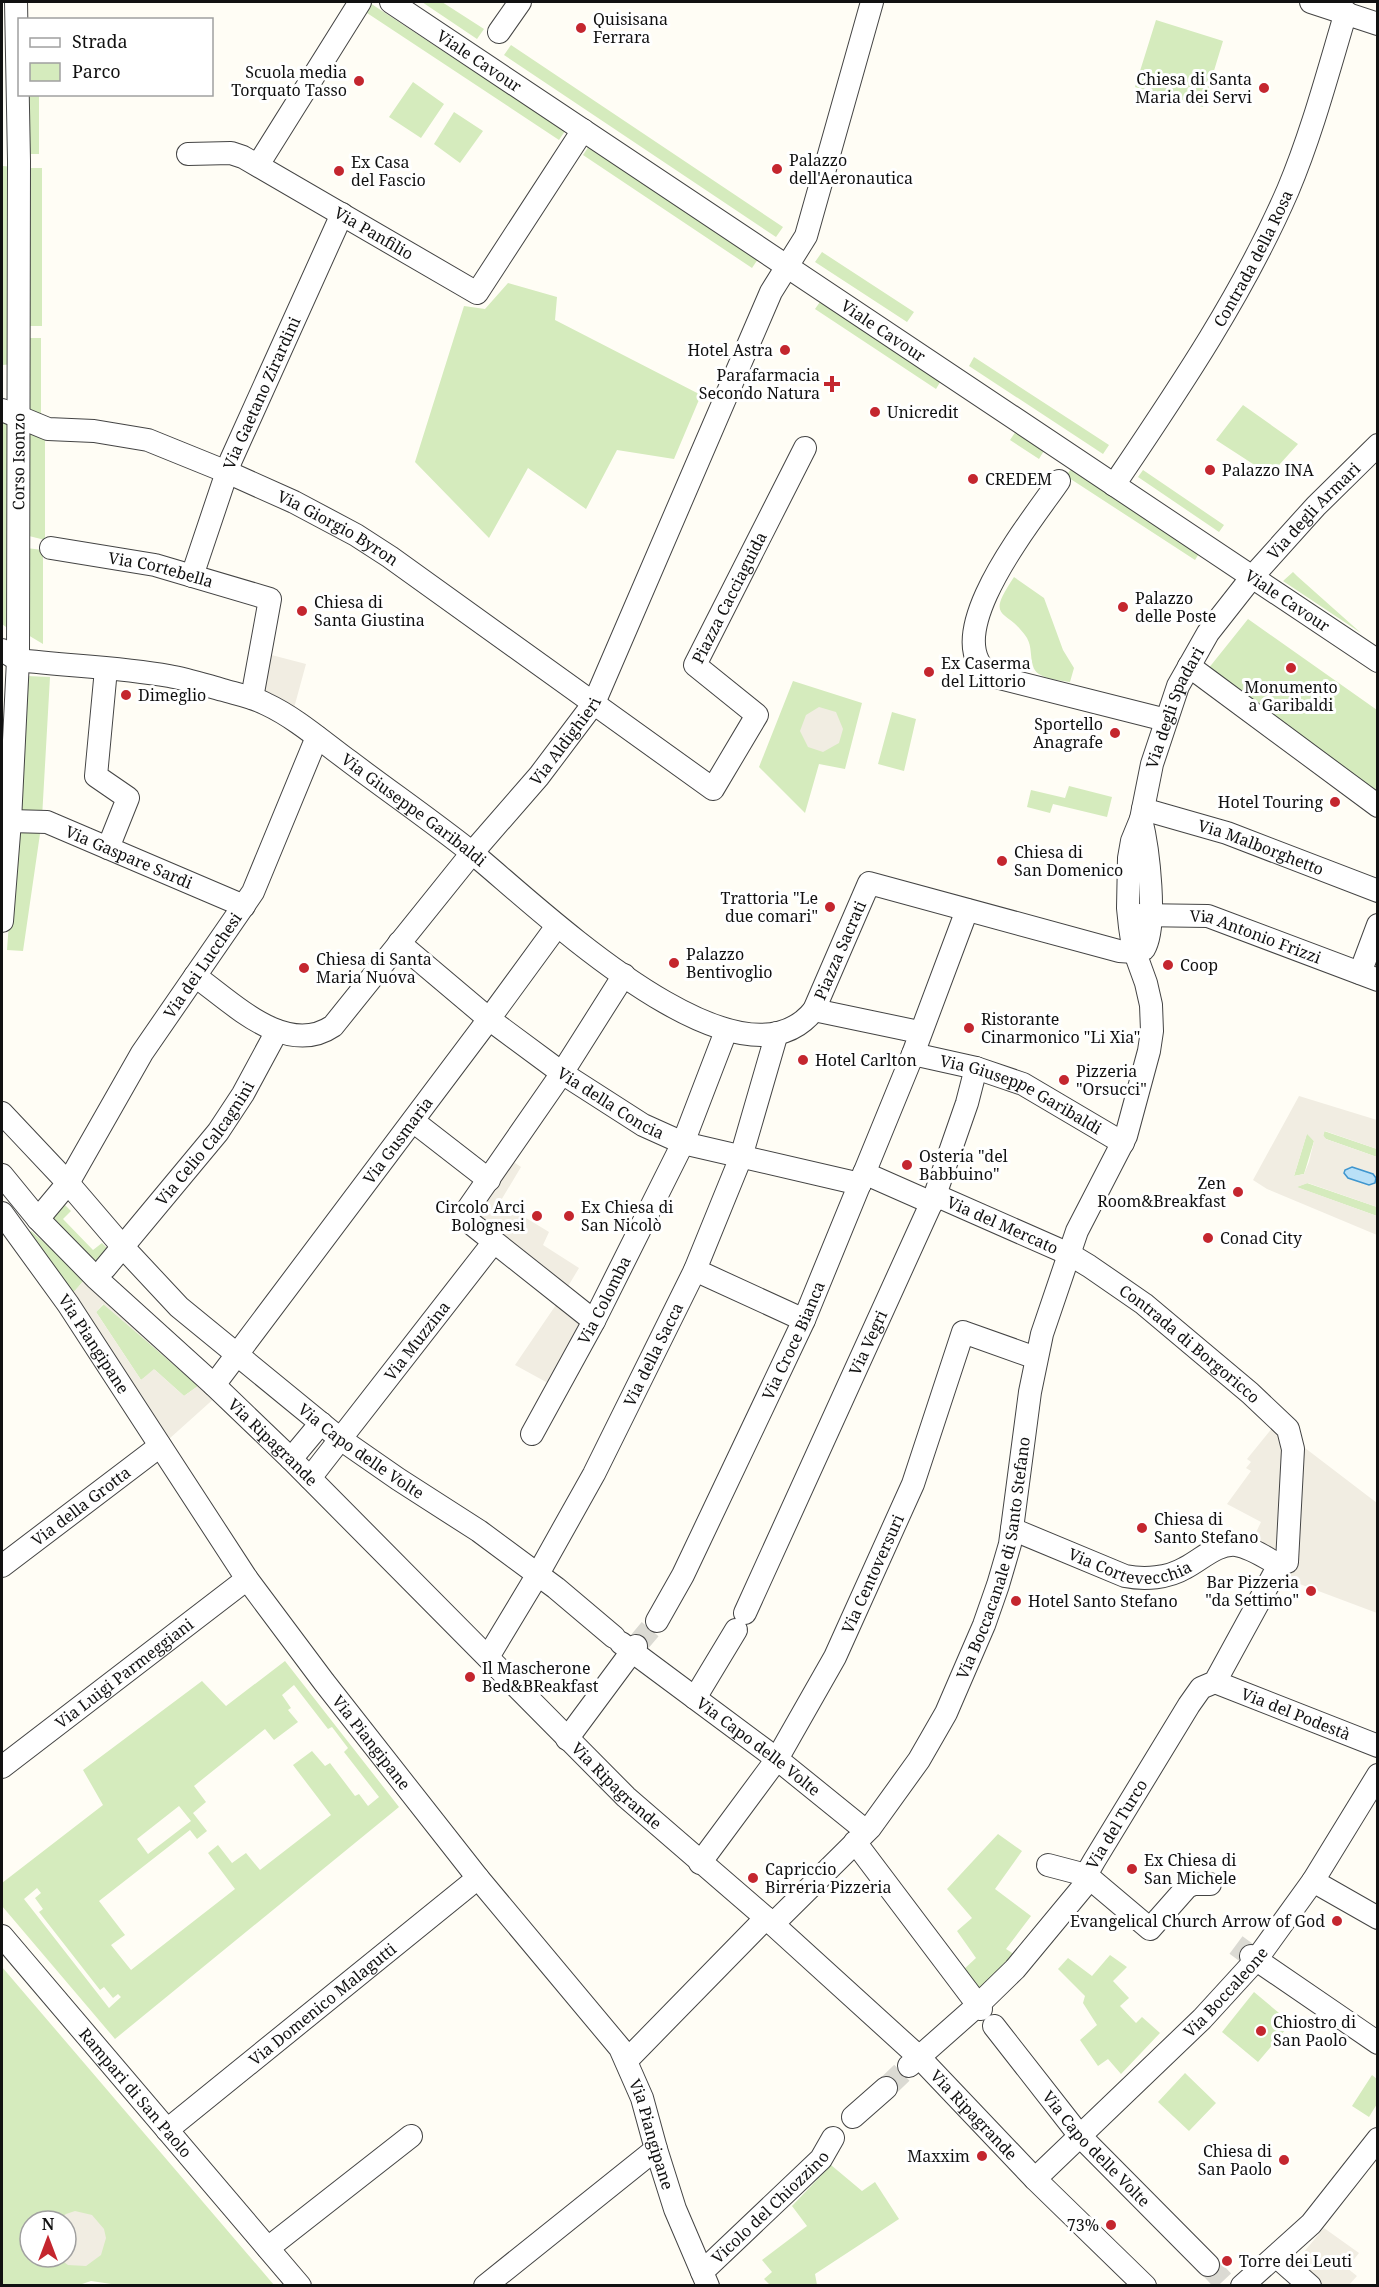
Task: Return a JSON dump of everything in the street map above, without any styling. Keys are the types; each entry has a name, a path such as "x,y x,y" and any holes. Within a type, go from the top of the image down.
{"street":[{"name":"Corso Isonzo","path":"2,921 10,821 10,161 16,2"},
{"name":"Viale Cavour","path":"392,2 1377,661"},
{"path":"499,32 520,2"},
{"name":"Via Aldighieri","path":"195,976 256,1020 278,1031 313,1035 333,1026 472,853 539,776 594,703 771,292 806,236 872,2"},
{"path":"1311,2 1377,24"},
{"path":"258,165 356,7"},
{"name":"Contrada della Rosa","path":"1114,485 1209,341 1257,257 1304,149 1346,12"},
{"name":"Via Panfilio","path":"188,154 231,153 258,165 477,293 583,130"},
{"name":"Via Gaetano Zirardini","path":"192,576 227,472 342,214"},
{"name":"Via Giorgio Byron","path":"10,414 48,429 94,431 148,440 294,502 390,557 713,789"},
{"name":"Via degli Armari","path":"1252,577 1316,506 1377,445"},
{"name":"Piazza Cacciaguida","path":"713,789 757,715 695,665 805,448"},
{"path":"1059,481 990,585 973,635 973,645 979,665 984,672 992,676 1166,720"},
{"name":"Via Cortebella","path":"51,548 117,557 270,599 252,698"},
{"name":"Via degli Spadari","path":"1134,952 1144,949 1150,934 1134,914 1146,839 1142,814 1152,764 1166,720 1189,666 1208,633 1252,577"},
{"name":"Via Giuseppe Garibaldi","path":"10,655 54,665 173,676 252,698 282,712 472,853 557,926 660,999 726,1031 777,1034"},
{"path":"1189,666 1377,806"},
{"path":"106,669 96,776 128,798 108,848"},
{"name":"Via dei Lucchesi","path":"38,1219 68,1183 142,1053 244,906 261,874 318,737"},
{"name":"Via Malborghetto","path":"1142,814 1227,833 1377,891"},
{"name":"Via Gaspare Sardi","path":"10,821 47,822 244,906"},
{"name":"Piazza Sacrati","path":"919,1032 814,1010 869,883 1104,947 1134,952"},
{"path":"913,1054 919,1032 967,910"},
{"path":"1104,947 1119,940 1134,914"},
{"name":"Via Antonio Frizzi","path":"1134,914 1208,916 1369,976"},
{"name":"Via Gusmaria","path":"214,1385 557,926"},
{"path":"1369,976 1377,926"},
{"name":"Via della Concia","path":"399,943 489,1019 562,1073 643,1125 683,1143 741,1157 862,1178 933,1199"},
{"path":"1123,1143 1135,1109 1152,1031 1149,994 1134,952"},
{"path":"594,1321 493,1243 465,1218 468,1208 562,1073 624,975"},
{"path":"777,1034 799,1026 814,1010"},
{"name":"Via Celio Calcagnini","path":"100,1273 206,1148 232,1113 278,1031"},
{"name":"Via Colomba","path":"532,1434 594,1321 683,1143 726,1031"},
{"name":"Via della Sacca","path":"488,1657 538,1574 619,1426 695,1270 741,1157 777,1034"},
{"name":"Via Giuseppe Garibaldi","path":"913,1054 1007,1077 1040,1092 1123,1143"},
{"name":"Via Croce Bianca","path":"657,1621 683,1575 804,1320 913,1054"},
{"name":"Via Vegri","path":"695,1698 740,1622 933,1199 967,1102 976,1068"},
{"name":"Via Capo delle Volte","path":"2,1113 179,1307 339,1438 479,1531 538,1574 695,1698 777,1759 861,1837 984,2013 1080,2136 1208,2265"},
{"path":"413,1121 489,1180"},
{"name":"Via Boccacanale di Santo Stefano","path":"627,2060 769,1921 861,1837 894,1798 946,1713 984,1625 1005,1561 1012,1529 1024,1430 1042,1334 1077,1231 1123,1143"},
{"path":"2,1175 38,1219"},
{"name":"Via del Mercato","path":"933,1199 1069,1254"},
{"name":"Via Piangipane","path":"2,1213 68,1304 248,1579 324,1682 478,1878 592,2012 627,2060 642,2098 675,2209 705,2279"},
{"name":"Via Ripagrande","path":"38,1219 100,1273 291,1459 626,1797 769,1921 1145,2286"},
{"name":"Via Muzzina","path":"310,1478 493,1243"},
{"name":"Contrada di Borgoricco","path":"1069,1254 1144,1304 1250,1393 1288,1429 1293,1449"},
{"path":"695,1270 804,1320"},
{"name":"Via Centoversuri","path":"700,1863 777,1759 835,1657 913,1485 963,1332 1036,1358"},
{"path":"291,1459 321,1423"},
{"name":"Via della Grotta","path":"2,1566 160,1446"},
{"name":"Via del Turco","path":"914,2061 984,2013 1015,1969 1083,1887 1086,1875 1201,1688 1215,1682 1279,1565 1287,1562 1293,1449"},
{"name":"Via Cortevecchia","path":"1012,1529 1134,1578 1152,1578 1180,1571 1215,1550 1229,1545 1250,1550 1279,1565"},
{"name":"Via Luigi Parmeggiani","path":"2,1767 248,1579"},
{"path":"567,1739 626,1644"},
{"name":"Via del Podestà","path":"1215,1682 1377,1746"},
{"name":"Via Boccaleone","path":"1035,2179 1202,2019 1254,1958 1313,1881 1377,1775"},
{"path":"1048,1865 1086,1875 1150,1929 1176,1908 1191,1885 1210,1884"},
{"name":"Via Domenico Malagutti","path":"167,2130 478,1878"},
{"path":"1313,1881 1377,1918"},
{"name":"Rampari di San Paolo","path":"2,1935 300,2286"},
{"path":"1254,1958 1377,2043"},
{"path":"853,2116 885,2088"},
{"path":"268,2248 411,2136"},
{"name":"Vicolo del Chiozzino","path":"705,2279 821,2159 834,2138"},
{"path":"485,2286 656,2149"},
{"path":"1231,2284 1276,2256 1311,2224 1375,2150"},
{"path":"1276,2256 1310,2286"}],"green space":[{"path":"422,2 442,2 484,29 477,39"},
{"path":"370,3 565,131 559,140 364,11"},
{"path":"1156,20 1223,41 1203,107 1135,87"},
{"path":"511,45 783,227 776,237 504,55"},
{"path":"413,82 444,104 421,138 389,117"},
{"path":"26,96 39,96 39,154 27,154"},
{"path":"454,112 483,131 460,163 434,144"},
{"path":"589,146 758,259 752,268 583,155"},
{"path":"3,166 14,167 15,364 2,365"},
{"path":"26,168 42,168 42,326 26,326"},
{"path":"822,252 914,312 907,322 815,262"},
{"path":"508,283 557,297 555,320 701,395 674,459 617,450 586,509 528,468 489,538 415,462 464,306 485,309"},
{"path":"822,299 942,379 936,389 815,309"},
{"path":"29,338 41,338 41,413 29,413"},
{"path":"974,357 1109,445 1103,454 969,366"},
{"path":"1243,405 1298,444 1270,475 1216,440"},
{"path":"2,417 12,423 10,630 2,624"},
{"path":"26,427 45,433 45,540 25,535"},
{"path":"1016,431 1045,449 1039,459 1010,440"},
{"path":"1071,469 1200,552 1195,560 1066,476"},
{"path":"1143,470 1224,525 1219,532 1138,477"},
{"path":"26,548 43,550 43,644 28,635"},
{"path":"1293,572 1297,576 1361,633 1283,581"},
{"path":"1014,577 1044,598 1063,650 1074,668 1070,682 1038,674 1032,662 1027,638 1002,613 1001,601"},
{"path":"1248,619 1377,710 1377,797 1208,669"},
{"path":"27,676 50,677 42,818 19,817"},
{"path":"793,681 862,703 845,769 819,764 805,813 759,767"},
{"path":"892,712 916,719 904,771 878,764"},
{"path":"1069,786 1112,797 1107,817 1053,804 1050,813 1027,807 1031,790 1065,798"},
{"path":"16,827 41,827 23,951 7,950"},
{"path":"1324,1131 1377,1149 1377,1157 1326,1139 1323,1137"},
{"path":"1307,1133 1314,1141 1304,1174 1294,1176"},
{"path":"1321,1152 1332,1154 1325,1162 1323,1177 1314,1171 1315,1162"},
{"path":"1307,1183 1377,1207 1377,1216 1296,1187"},
{"path":"64,1204 71,1211 63,1219 93,1250 102,1243 110,1251 96,1263 51,1216"},
{"path":"30,1232 86,1278 73,1293"},
{"path":"104,1304 198,1386 184,1396 155,1370 141,1380 96,1312"},
{"path":"285,1661 399,1807 115,2039 2,1906 2,1883 103,1805 83,1770 202,1681 226,1706","holes":["294,1685 328,1729 332,1727 348,1748 344,1752 379,1797 368,1806 359,1794 355,1796 330,1763 325,1766 312,1751 293,1765 331,1815 260,1870 246,1853 232,1863 218,1845 208,1853 235,1889 131,1970 111,1945 125,1935 99,1901 190,1830 197,1839 207,1831 193,1813 206,1802 194,1786 265,1729 274,1740 298,1722 288,1710 291,1708 282,1695","179,1806 191,1821 148,1854 137,1839","37,1888 41,1893 35,1898 43,1909 39,1912 100,1990 104,1987 113,1998 118,1994 121,1997 109,2008 24,1899"]},
{"path":"998,1834 1022,1851 995,1889 1031,1916 1006,1949 1017,1956 982,1994 963,1970 976,1958 957,1931 972,1918 947,1889"},
{"path":"1110,1955 1127,1967 1113,1981 1129,1998 1120,2006 1136,2023 1142,2017 1160,2033 1121,2074 1108,2059 1098,2066 1080,2040 1097,2025 1083,2003 1085,1996 1058,1969 1068,1958 1092,1976"},
{"path":"2,1967 274,2285 125,2286 91,2281 79,2285 2,2285"},
{"path":"1254,1992 1291,2023 1258,2062 1222,2032"},
{"path":"1185,2073 1216,2103 1189,2131 1158,2102"},
{"path":"1372,2075 1377,2079 1377,2104 1369,2117 1352,2106"},
{"path":"831,2165 862,2191 875,2182 899,2219 815,2274 817,2285 770,2285 764,2279 772,2272 762,2260 807,2226 792,2206"}],"shaded area":[{"path":"260,652 306,664 291,719 265,703"},
{"path":"819,707 836,712 843,729 839,743 823,752 808,747 800,731 806,715"},
{"path":"1299,1096 1377,1120 1377,1149 1325,1131 1323,1135 1326,1139 1377,1157 1377,1207 1308,1183 1297,1187 1377,1216 1377,1235 1267,1189 1253,1180","holes":["1307,1134 1314,1141 1304,1174 1294,1176"]},
{"path":"505,1156 521,1167 500,1202 549,1232 543,1245 579,1268 564,1293 594,1321 557,1388 515,1365 562,1296 468,1208"},
{"path":"86,1278 218,1395 169,1439 73,1293","holes":["103,1304 198,1385 184,1396 154,1369 141,1380 96,1312"]},
{"path":"1273,1427 1293,1449 1305,1448 1377,1503 1377,1613 1281,1577 1248,1549 1261,1522 1227,1504 1251,1471 1246,1468 1251,1462 1247,1459"},
{"path":"78,2212 92,2215 104,2229 106,2238 101,2255 86,2266 78,2266"},
{"path":"1324,2228 1359,2253 1347,2268 1357,2276 1349,2285 1310,2285 1300,2277 1303,2253"}],"water":[{"path":"1352,1167 1373,1174 1376,1178 1375,1183 1369,1185 1348,1178 1344,1173 1345,1170"}],"tunnel":[{"path":"636,1646 657,1621"},
{"path":"1236,1945 1251,1956"},
{"path":"886,2088 909,2066"},
{"path":"1208,2265 1224,2282"}],"place":[{"name":"Quisisana Ferrara","path":"581,28"},
{"name":"Scuola media Torquato Tasso","path":"359,81"},
{"name":"Chiesa di Santa Maria dei Servi","path":"1264,88"},
{"name":"Palazzo dell'Aeronautica","path":"777,169"},
{"name":"Ex Casa del Fascio","path":"339,171"},
{"name":"Hotel Astra","path":"785,350"},
{"name":"Parafarmacia Secondo Natura","path":"832,384"},
{"name":"Unicredit","path":"875,412"},
{"name":"Palazzo INA","path":"1210,470"},
{"name":"CREDEM","path":"973,479"},
{"name":"Palazzo delle Poste","path":"1123,607"},
{"name":"Chiesa di Santa Giustina","path":"302,611"},
{"name":"Monumento a Garibaldi","path":"1291,668"},
{"name":"Ex Caserma del Littorio","path":"929,672"},
{"name":"Dimeglio","path":"126,695"},
{"name":"Sportello Anagrafe","path":"1115,733"},
{"name":"Hotel Touring","path":"1335,802"},
{"name":"Chiesa di San Domenico","path":"1002,861"},
{"name":"Trattoria \"Le due comari\"","path":"830,907"},
{"name":"Palazzo Bentivoglio","path":"674,963"},
{"name":"Coop","path":"1168,965"},
{"name":"Chiesa di Santa Maria Nuova","path":"304,968"},
{"name":"Ristorante Cinarmonico \"Li Xia\"","path":"969,1028"},
{"name":"Hotel Carlton","path":"803,1060"},
{"name":"Pizzeria \"Orsucci\"","path":"1064,1080"},
{"name":"Osteria \"del Babbuino\"","path":"907,1165"},
{"name":"Zen Room&Breakfast","path":"1238,1192"},
{"name":"Circolo Arci Bolognesi","path":"537,1216"},
{"name":"Ex Chiesa di San Nicolò","path":"569,1216"},
{"name":"Conad City","path":"1208,1238"},
{"name":"Chiesa di Santo Stefano","path":"1142,1528"},
{"name":"Bar Pizzeria \"da Settimo\"","path":"1311,1591"},
{"name":"Hotel Santo Stefano","path":"1016,1601"},
{"name":"Il Mascherone Bed&BReakfast","path":"470,1677"},
{"name":"Ex Chiesa di San Michele","path":"1132,1869"},
{"name":"Capriccio Birreria Pizzeria","path":"753,1878"},
{"name":"Evangelical Church Arrow of God","path":"1337,1921"},
{"name":"Chiostro di San Paolo","path":"1261,2031"},
{"name":"Maxxim","path":"982,2156"},
{"name":"Chiesa di San Paolo","path":"1284,2160"},
{"name":"73%","path":"1111,2225"},
{"name":"Torre dei Leuti","path":"1227,2261"}]}
